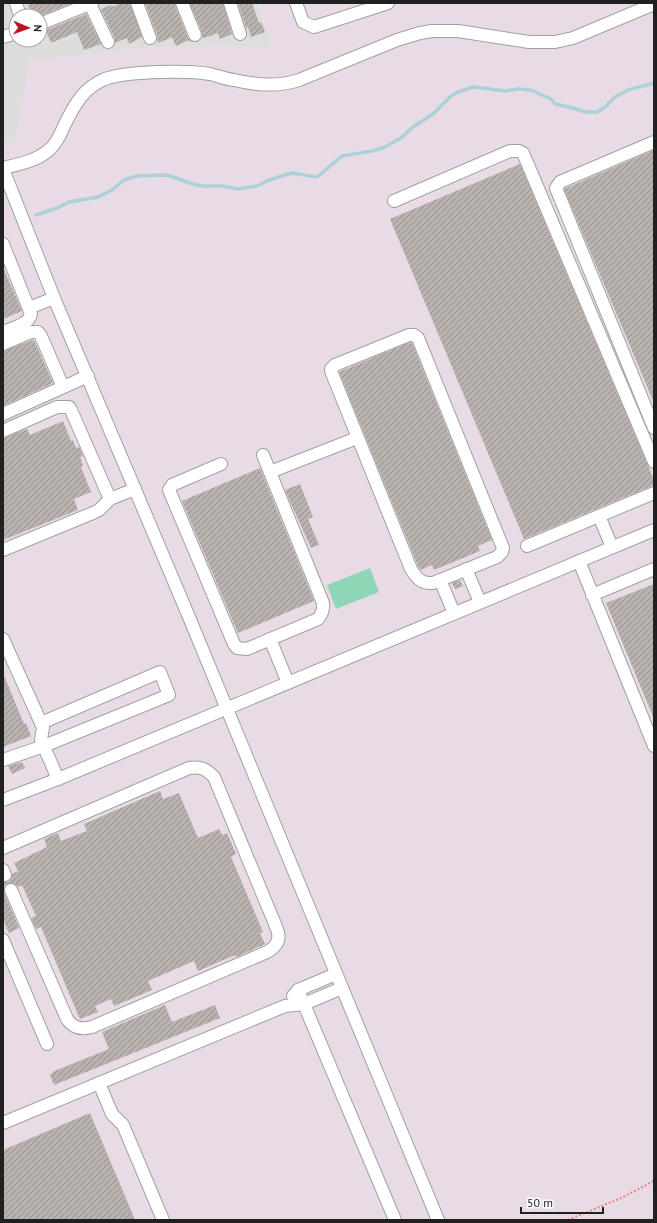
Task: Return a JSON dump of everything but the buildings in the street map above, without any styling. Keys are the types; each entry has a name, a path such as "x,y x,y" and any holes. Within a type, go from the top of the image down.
{"street":[{"path":"48,21 91,3 108,42"},
{"path":"137,3 150,38"},
{"path":"182,3 195,35"},
{"path":"230,3 240,34"},
{"path":"296,3 303,22 314,26 375,5 388,3"},
{"path":"438,1220 88,376 54,298 3,169 39,157 51,148 58,139 72,109 82,94 94,84 113,77 158,73 199,73 252,84 286,84 397,40 420,33 432,31 458,31 528,42 555,42 573,38 654,4"},
{"path":"654,142 560,182 556,188 654,428"},
{"path":"394,202 510,151 519,151 523,153 654,462"},
{"path":"3,244 29,308 31,317 28,321 3,332"},
{"path":"29,308 54,298"},
{"path":"3,344 31,332 38,332 63,387"},
{"path":"409,335 414,335 418,338 502,544 502,552 500,555 466,569 433,583 420,581 414,574 331,374 331,369 335,365 409,335"},
{"path":"3,414 88,376"},
{"path":"3,431 57,407 69,407 110,499"},
{"path":"270,472 357,438"},
{"path":"221,464 172,485 169,488 234,644 237,648 247,649 318,619 323,608 323,603 263,455"},
{"path":"3,550 99,510 110,499 135,489"},
{"path":"527,546 654,493"},
{"path":"599,516 612,547"},
{"path":"3,800 58,779 654,530"},
{"path":"579,561 654,746"},
{"path":"466,569 480,602"},
{"path":"592,595 654,569"},
{"path":"440,580 454,613"},
{"path":"3,639 43,726 41,737 58,779"},
{"path":"270,639 288,682"},
{"path":"3,760 44,746 169,695 160,672 41,723"},
{"path":"3,848 189,768 200,767 205,769 214,777 277,929 278,941 274,947 267,952 92,1028 81,1029 70,1024 66,1019 11,890"},
{"path":"3,940 46,1044"},
{"path":"285,1006 298,990 336,974"},
{"path":"3,1123 285,1006 304,1004 342,988"},
{"path":"298,990 395,1220"},
{"path":"99,1083 112,1114 123,1125 163,1220"}],"path":[{"path":"568,1220 609,1203 654,1181"}],"shaded area":[{"path":"3,3 257,3 273,48 206,46 143,48 29,62 16,144 3,140"},
{"path":"257,3 654,3 654,1220 3,1220 3,140 16,144 29,62 143,48 206,46 273,48"}],"green space":[{"path":"370,568 379,592 336,609 327,585"}],"waterway":[{"path":"36,215 69,202 98,197 112,190 124,180 137,176 167,175 202,186 223,186 238,189 257,186 269,180 292,173 317,177 342,156 372,151 385,147 401,138 413,127 433,114 451,96 474,87 505,91 518,89 531,90 551,99 555,104 585,112 597,112 605,107 615,97 628,90 654,83"}]}
